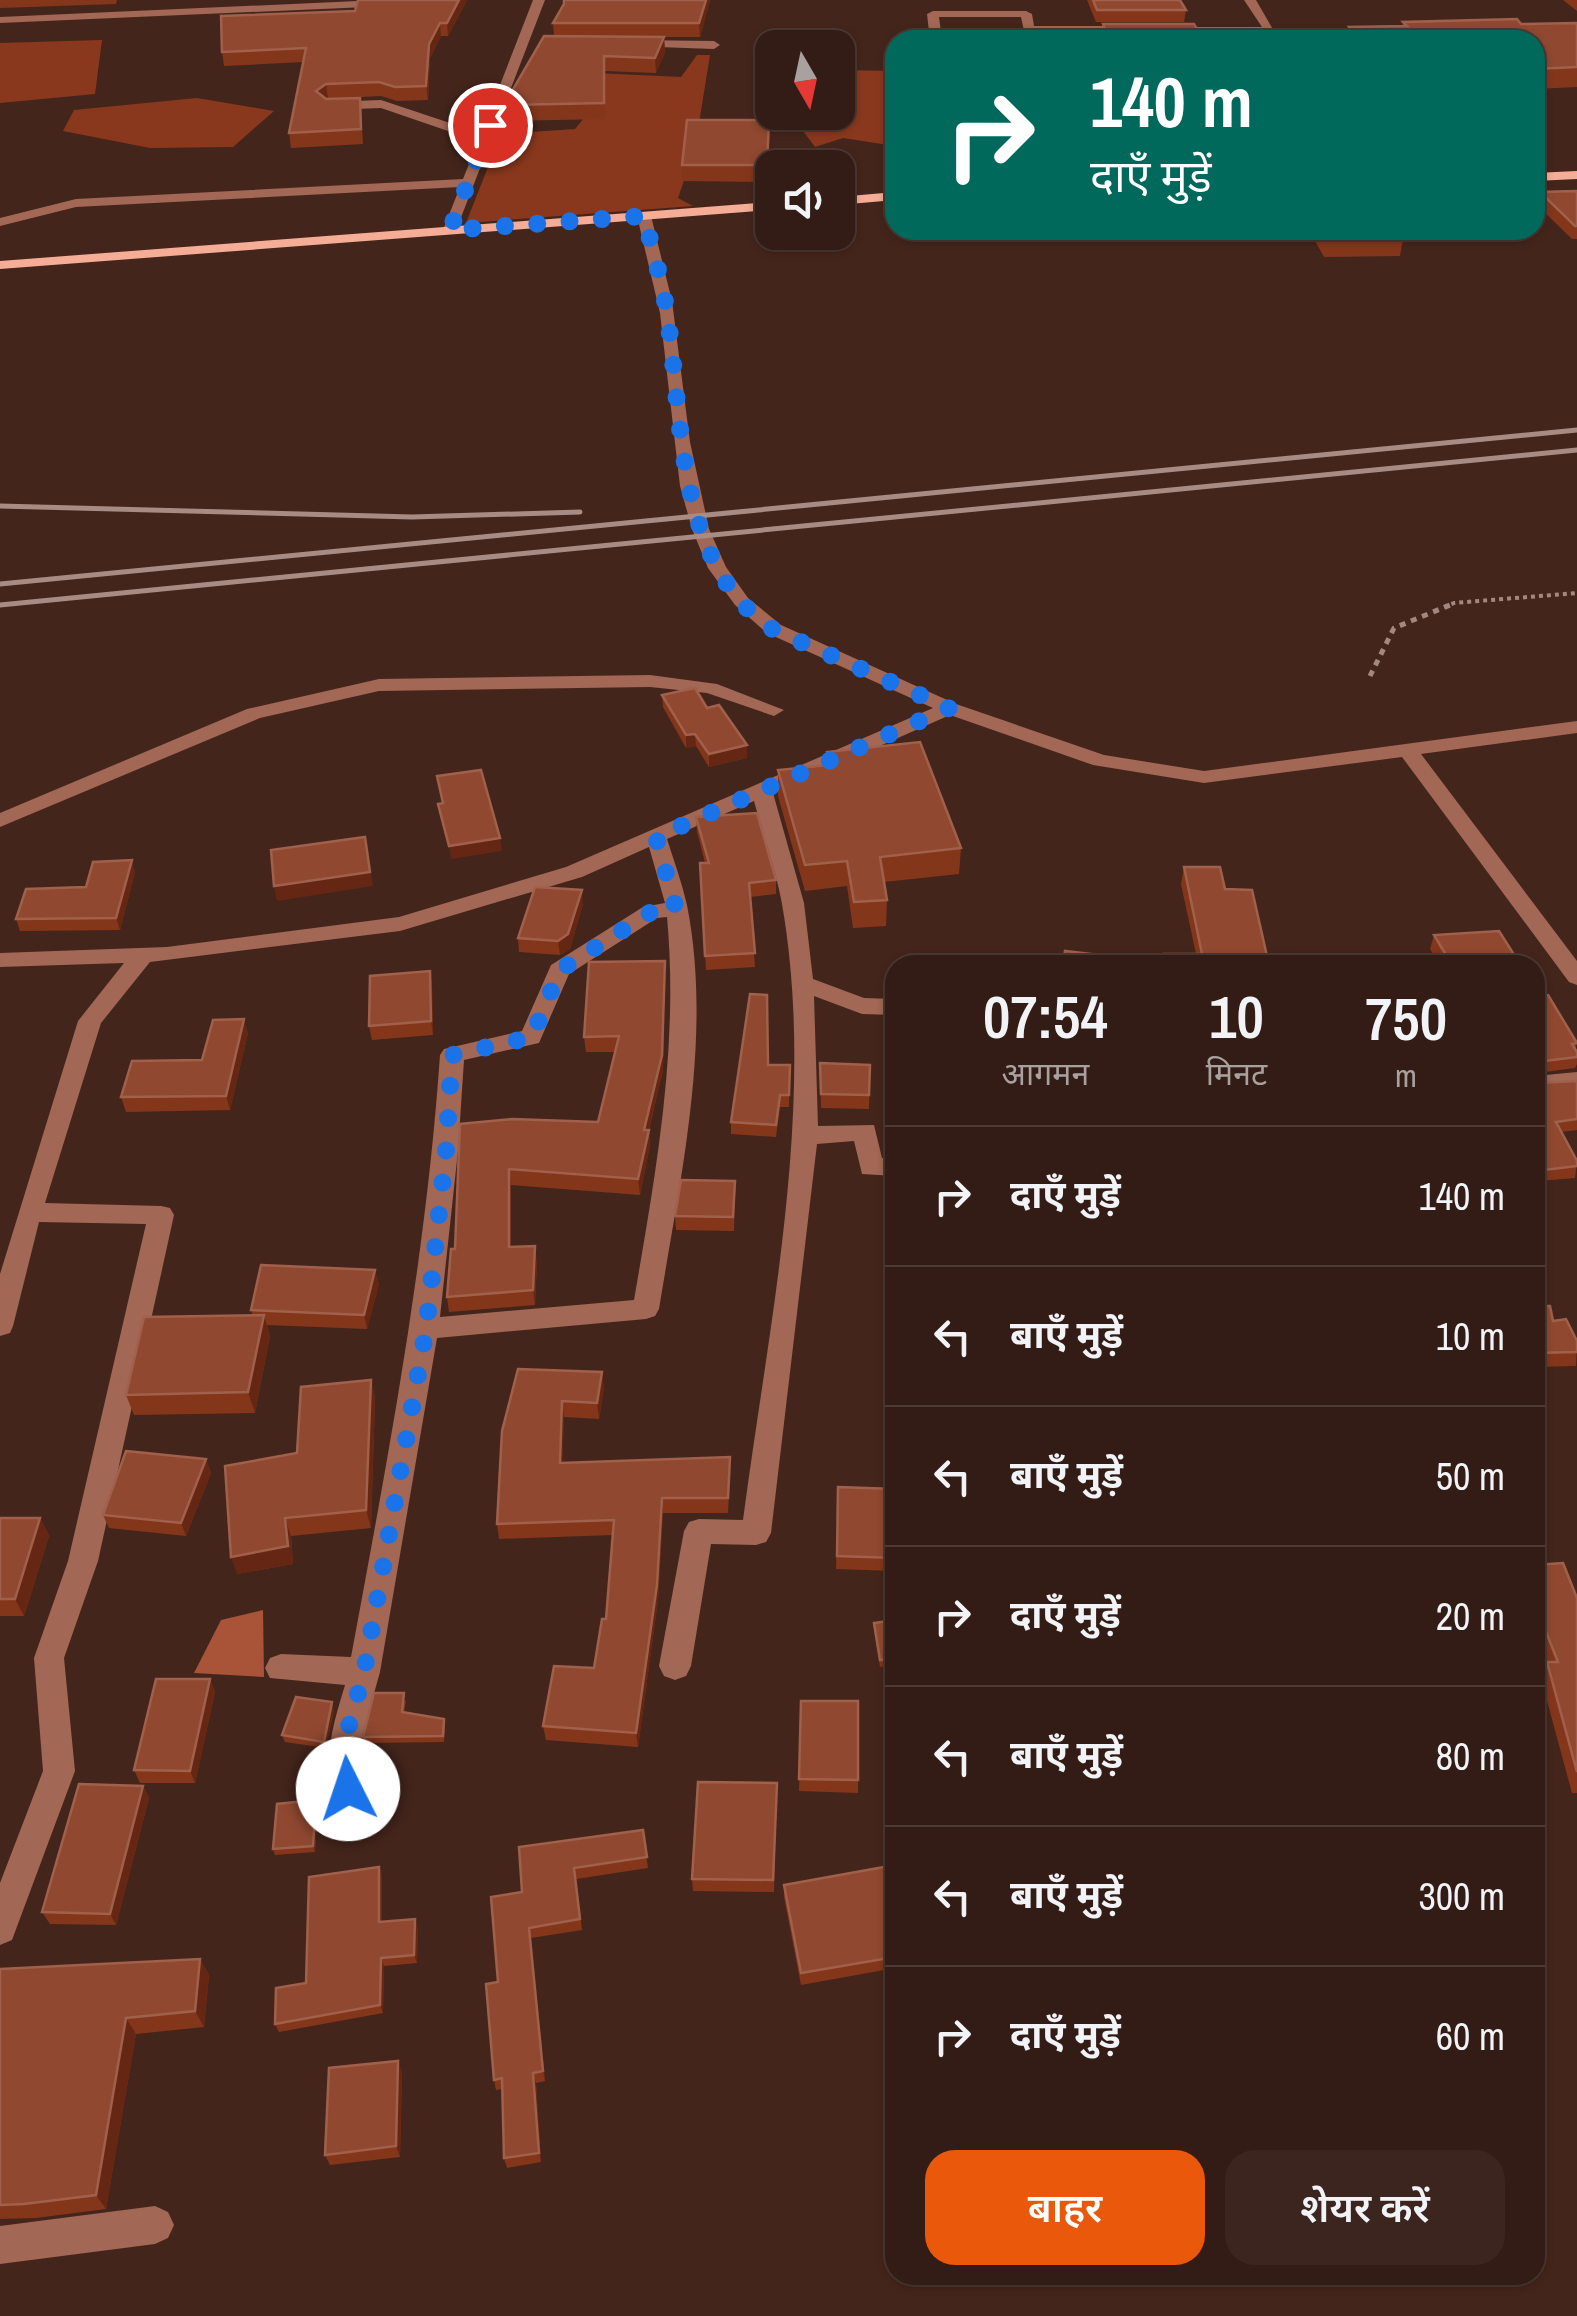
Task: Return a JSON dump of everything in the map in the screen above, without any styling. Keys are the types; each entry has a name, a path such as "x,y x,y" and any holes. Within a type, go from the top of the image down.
{"main road":[{"path":"1545,177 1577,176"},
{"path":"855,200 885,197"},
{"path":"0,265 755,207"}],"street":[{"path":"0,20 457,0"},
{"path":"450,230 539,0"},
{"path":"1250,0 1270,30"},
{"path":"935,30 933,14 1026,14 1029,30"},
{"path":"522,43 541,43"},
{"path":"618,44 714,46"},
{"path":"328,106 381,104 448,127 490,125"},
{"path":"0,222 76,203 468,183"},
{"path":"644,216 666,311 692,507 728,583 749,613 774,630 949,708 1100,761 1204,777 1577,727"},
{"path":"0,821 254,713 379,684 650,681 710,688 774,710"},
{"path":"0,960 144,954 400,924 574,872 949,708"},
{"path":"1409,752 1577,976"},
{"path":"675,1666 698,1531 756,1532 806,1136 802,983 793,904 762,792"},
{"path":"426,1330 646,1309 669,1168 684,1016 676,909 656,837"},
{"path":"348,1789 345,1740 364,1672 426,1330 446,1151 452,1055 532,1037 560,970 651,912 676,909"},
{"path":"0,1326 29,1212 90,1021 144,954"},
{"path":"802,983 862,1006 885,1006"},
{"path":"1545,1083 1577,1080"},
{"path":"806,1136 865,1131 871,1168 885,1167"},
{"path":"0,1928 59,1770 49,1658 82,1561 161,1214 29,1212"},
{"path":"282,1668 364,1672"},
{"path":"0,2245 155,2225"}],"path":[{"path":"1370,676 1394,628 1454,602 1577,593"}],"shaded area":[{"path":"102,40 95,94 0,103 0,43"},
{"path":"697,55 710,55 695,148 678,198 693,206 466,223 501,134 575,129 599,100 531,70 681,77"},
{"path":"855,70 885,71 885,144 843,138 815,147 802,130 855,130"},
{"path":"197,98 274,111 233,147 150,148 63,131 74,110"},
{"path":"263,1610 264,1677 194,1673 221,1620"}],"building":[{"path":"358,0 459,0 447,23 440,23 429,44 426,86 395,87 379,82 326,84 316,91 326,99 360,98 361,129 289,133 306,48 222,52 221,16 355,11"},
{"path":"564,0 706,0 699,23 553,23"},
{"path":"1093,0 1180,0 1186,10 1097,10"},
{"path":"1517,19 1521,24 1577,23 1577,67 1545,69 1545,30 1349,27 1407,26 1403,22"},
{"path":"1103,24 1194,24 1197,30 1038,30 1105,29"},
{"path":"544,36 664,37 655,58 604,56 604,103 504,105"},
{"path":"687,120 755,120 755,130 769,130 768,150 755,150 755,165 682,165"},
{"path":"1577,191 1577,226 1545,197 1545,192"},
{"path":"695,688 707,708 719,705 747,745 709,754 695,734 686,735 662,695"},
{"path":"920,742 961,848 880,857 887,900 854,902 847,861 805,865 778,770 830,765 827,752"},
{"path":"481,770 500,838 449,846 438,804 443,803 437,776"},
{"path":"757,813 776,880 749,883 755,953 705,956 700,863 709,863 696,817"},
{"path":"365,837 370,872 274,886 271,850"},
{"path":"132,860 116,918 16,919 26,889 86,887 93,862"},
{"path":"1184,867 1220,867 1225,889 1252,890 1267,955 1164,954 1202,954"},
{"path":"535,887 582,890 568,934 558,941 518,938"},
{"path":"1499,931 1514,955 1446,955 1434,935"},
{"path":"1065,951 1099,955 1064,955"},
{"path":"665,961 662,1055 644,1130 649,1130 638,1179 509,1169 509,1247 535,1246 533,1290 447,1297 451,1249 455,1249 460,1124 512,1119 598,1122 619,1036 584,1037 589,962"},
{"path":"430,971 431,1021 369,1026 370,976"},
{"path":"750,994 767,995 768,1065 790,1065 789,1095 780,1095 776,1125 731,1122"},
{"path":"1545,995 1577,1043 1572,1044 1577,1057 1545,1061"},
{"path":"244,1019 226,1096 121,1097 132,1061 202,1060 213,1020"},
{"path":"820,1063 870,1065 869,1095 821,1094"},
{"path":"1577,1081 1577,1119 1556,1122 1577,1166 1545,1170 1545,1083"},
{"path":"681,1180 735,1181 733,1217 675,1216"},
{"path":"261,1265 375,1270 364,1315 251,1310"},
{"path":"1545,1306 1550,1306 1553,1321 1566,1319 1577,1341 1577,1352 1545,1353"},
{"path":"264,1315 248,1392 126,1395 144,1317"},
{"path":"518,1369 602,1372 597,1403 562,1401 560,1463 730,1457 728,1498 662,1498 657,1585 636,1733 543,1726 554,1666 594,1668 602,1619 606,1619 614,1520 497,1524 502,1431"},
{"path":"371,1380 366,1510 285,1518 288,1546 231,1557 225,1466 297,1453 301,1387"},
{"path":"126,1451 206,1459 181,1523 103,1515"},
{"path":"838,1487 885,1489 885,1558 837,1556"},
{"path":"0,1518 40,1518 15,1599 0,1599"},
{"path":"1563,1563 1577,1598 1577,1772 1547,1662 1558,1662 1545,1629 1545,1564"},
{"path":"885,1621 885,1659 880,1660 874,1623"},
{"path":"156,1679 210,1679 190,1771 134,1770"},
{"path":"374,1693 404,1693 402,1712 444,1719 443,1736 363,1737"},
{"path":"296,1697 332,1702 324,1742 282,1735"},
{"path":"801,1701 858,1701 858,1780 799,1779"},
{"path":"698,1782 777,1783 773,1880 692,1879"},
{"path":"79,1784 143,1786 110,1914 42,1912"},
{"path":"316,1800 313,1846 273,1849 277,1804"},
{"path":"643,1830 647,1857 574,1868 580,1919 529,1928 543,2071 533,2073 539,2153 504,2158 502,2078 494,2080 486,1984 498,1982 491,1897 522,1892 519,1847"},
{"path":"379,1867 379,1922 415,1919 414,1955 381,1958 380,2005 275,2024 276,1988 306,1983 309,1877"},
{"path":"884,1867 885,1959 801,1973 784,1885"},
{"path":"200,1959 195,2011 126,2018 96,2195 0,2205 0,1969"},
{"path":"398,2061 396,2146 325,2155 329,2068"}],"railway":[{"path":"0,584 1577,430"},
{"path":"0,605 1577,450"},
{"path":"0,506 412,517 580,512"}],"route":[{"path":"348,1789 345,1740 364,1672 426,1330 446,1151 452,1055 532,1037 560,970 651,912 676,909 656,837 949,708 774,630 749,613 728,583 692,507 666,311 644,216 450,230 490,125"}]}
